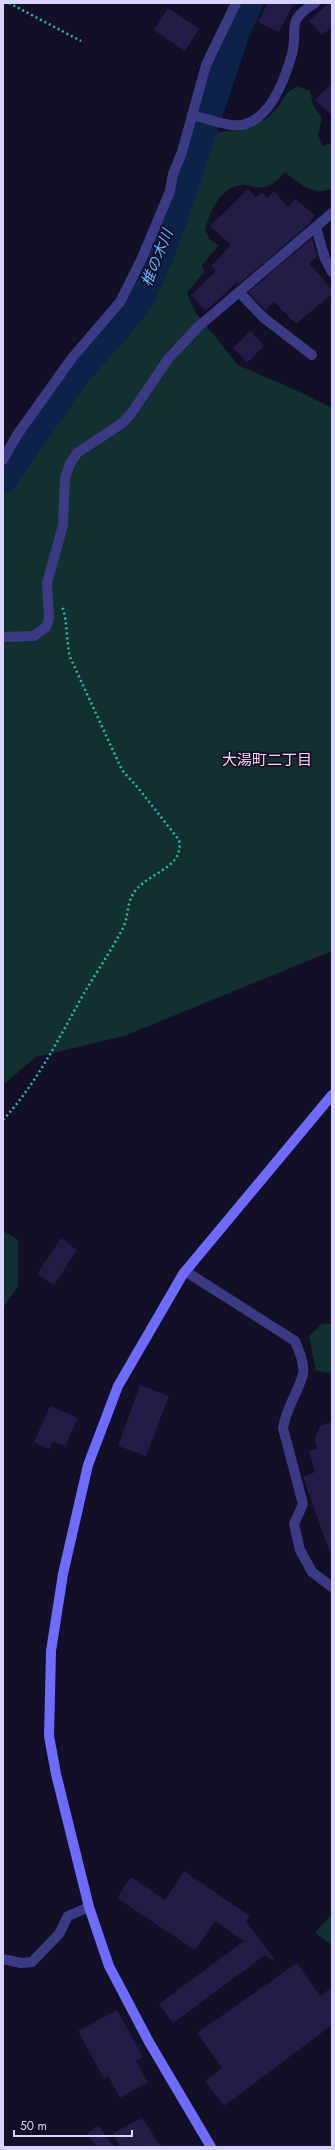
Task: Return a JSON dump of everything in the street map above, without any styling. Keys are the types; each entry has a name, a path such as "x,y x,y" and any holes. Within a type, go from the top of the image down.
{"street":[{"path":"3,460 16,436 72,358 120,302 142,258 170,192 173,174 182,152 206,65 236,3"},
{"path":"192,115 232,125 246,124 257,119 273,101 286,70 292,53 294,24 296,18 315,3"},
{"path":"3,637 24,637 41,632 46,627 49,619 48,583 62,525 65,478 70,464 77,453 88,444 108,434 130,415 168,358 199,326 332,213"},
{"path":"316,227 325,259 332,272"},
{"path":"239,292 264,318 312,355"},
{"path":"211,2147 149,2042 109,1966 89,1907 56,1774 49,1736 51,1651 63,1574 88,1465 118,1386 185,1271 332,1095"},
{"path":"185,1271 295,1341 300,1353 303,1373 285,1416 283,1428 303,1504 294,1524 300,1550 312,1572 332,1587"},
{"path":"3,1959 21,1963 32,1962 59,1934 68,1916 89,1907"}],"path":[{"path":"9,3 81,41"},
{"path":"3,1120 34,1081 124,926 131,896 140,885 167,868 177,857 181,848 179,840 122,770 70,658 67,643 65,614 62,606 48,598"}],"green space":[{"path":"298,86 310,91 313,105 322,118 318,136 323,146 332,143 332,188 319,191 307,188 285,172 272,184 265,187 243,185 235,186 228,190 223,194 213,208 205,230 211,241 219,245 202,265 204,272 187,293 196,313 238,365 300,392 332,408 332,951 124,1036 36,1057 3,1085 3,497 47,426 100,358 141,299 215,132 233,131 257,124 271,115 287,93"},
{"path":"3,1231 18,1240 18,1286 3,1308"},
{"path":"322,1324 332,1324 332,1373 316,1371 309,1336"},
{"path":"332,1914 332,1945 315,1933"}],"building":[{"path":"268,3 294,3 279,32 258,22"},
{"path":"329,3 332,3 332,27 322,35 309,21"},
{"path":"168,8 199,29 185,51 154,30"},
{"path":"332,83 332,116 315,100"},
{"path":"248,189 256,197 262,192 267,198 274,191 288,207 295,199 315,215 308,225 239,284 237,282 206,311 191,295 216,271 211,266 231,245 210,226"},
{"path":"312,238 317,256 309,263 332,290 332,294 296,324 274,302 265,310 248,292"},
{"path":"250,331 264,346 247,363 233,348"},
{"path":"61,1238 77,1250 54,1285 37,1274"},
{"path":"140,1385 169,1396 146,1456 118,1446"},
{"path":"50,1406 78,1418 65,1446 53,1441 49,1449 34,1442"},
{"path":"332,1422 331,1556 303,1477 315,1472 309,1451 317,1449 315,1439 320,1426"},
{"path":"184,1871 250,1916 246,1921 274,1959 273,1961 265,1955 173,2023 159,2004 244,1941 215,1921 195,1950 117,1898 131,1877 165,1900"},
{"path":"297,1963 320,1996 332,1987 332,2025 224,2106 205,2081 222,2068 197,2033"},
{"path":"117,2010 143,2057 136,2061 148,2082 120,2098 108,2076 104,2079 78,2031"},
{"path":"142,2118 161,2147 120,2147 113,2133"},
{"path":"98,2125 114,2147 97,2147 87,2134"}],"waterway":[{"name":"椎の木川","path":"3,480 75,375 121,324 141,297 176,213 235,34 249,3"}],"district":[{"name":"大湯町二丁目","path":"267,760"}]}
